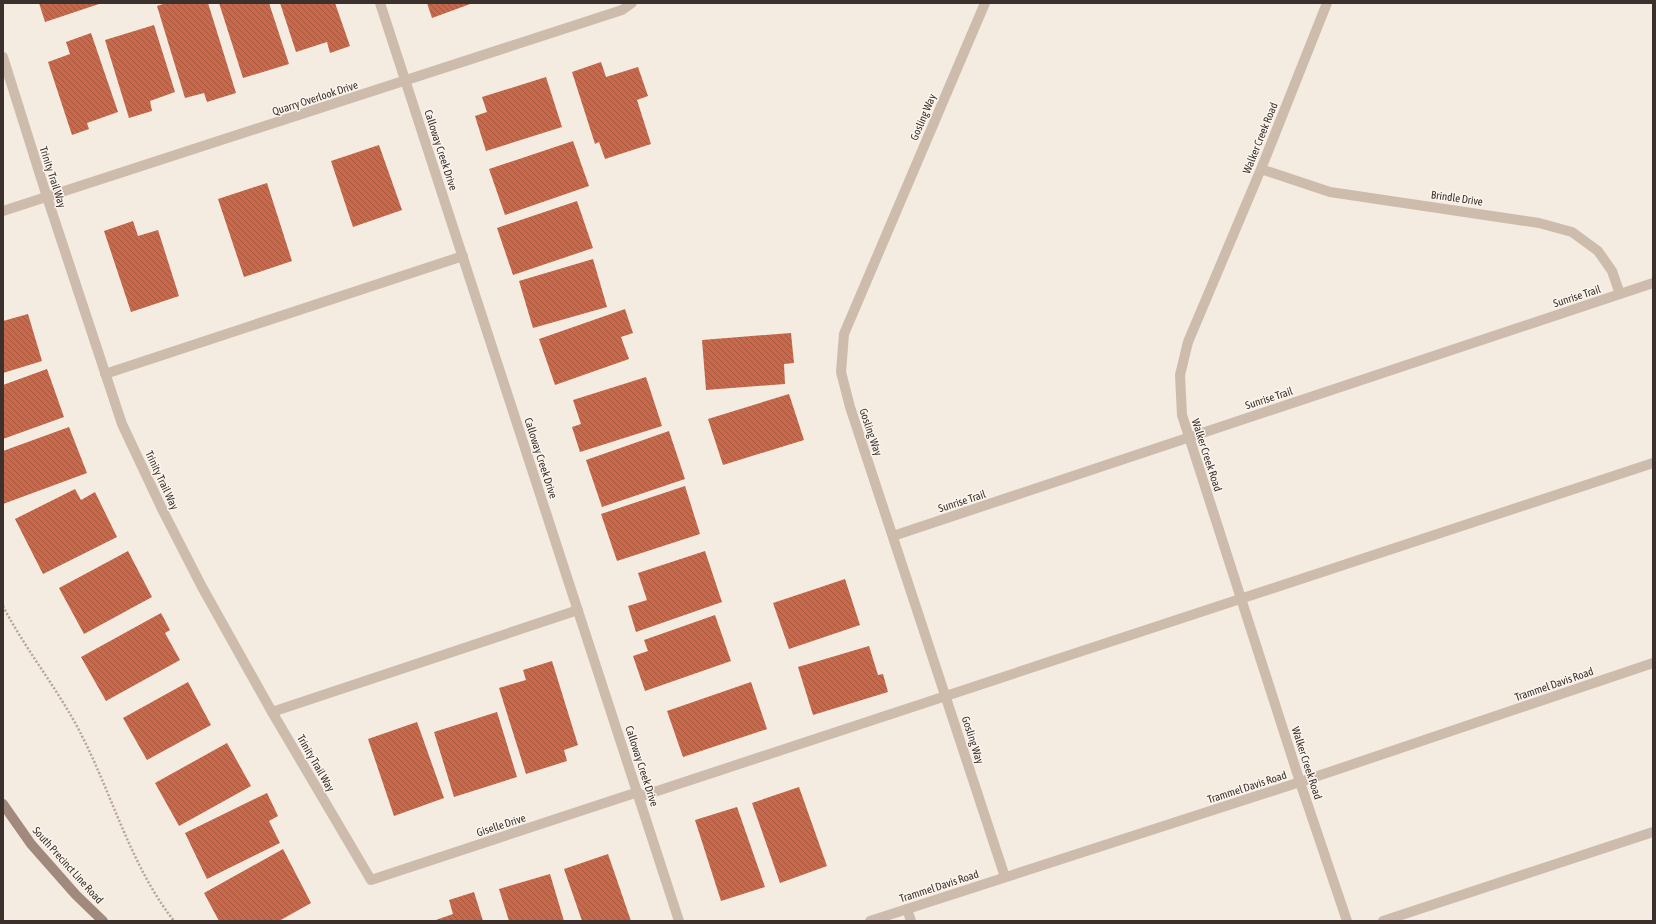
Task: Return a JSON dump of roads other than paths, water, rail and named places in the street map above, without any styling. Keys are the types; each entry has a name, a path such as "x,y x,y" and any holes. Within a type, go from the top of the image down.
{"main road":[{"name":"South Precinct Line Road","path":"3,804 31,844 76,895 103,921"}],"street":[{"name":"Calloway Creek Drive","path":"380,3 680,921"},
{"name":"Quarry Overlook Drive","path":"3,211 622,10 632,3"},
{"name":"Gosling Way","path":"985,3 844,334 841,372 850,407 1005,877"},
{"name":"Walker Creek Road","path":"1327,3 1261,169 1188,342 1180,375 1182,415 1300,782 1347,921"},
{"name":"Trinity Trail Way","path":"3,57 47,197 122,424 163,511 202,587 272,712 371,880"},
{"name":"Brindle Drive","path":"1261,169 1330,192 1539,223 1572,232 1598,251 1612,271 1620,294"},
{"path":"105,374 463,256"},
{"name":"Sunrise Trail","path":"893,536 1653,283"},
{"name":"Giselle Drive","path":"371,880 1241,599 1653,462"},
{"path":"272,712 578,610"},
{"name":"Trammel Davis Road","path":"870,921 1300,782 1653,664"},
{"path":"1383,921 1653,832"},
{"path":"907,909 911,921"}]}
